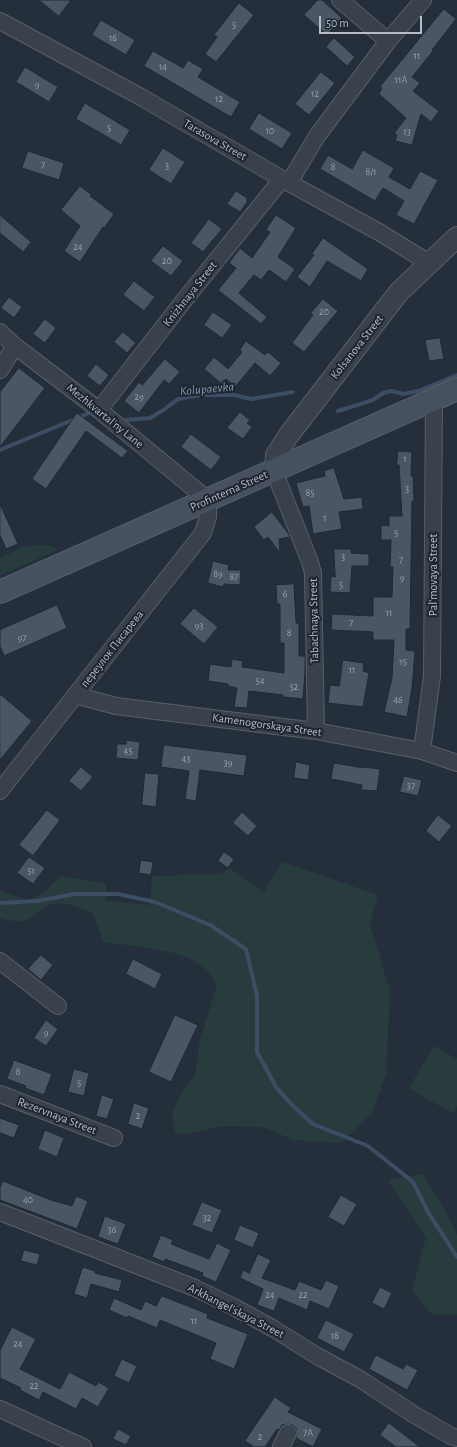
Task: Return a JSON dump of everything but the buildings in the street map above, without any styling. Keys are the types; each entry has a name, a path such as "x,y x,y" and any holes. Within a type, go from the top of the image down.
{"main road":[{"name":"Profinterna Street","path":"0,592 457,389"}],"street":[{"path":"340,0 388,41"},
{"name":"Knizhnaya Street","path":"99,410 182,303 285,181 388,41 423,0"},
{"name":"Tarasova Street","path":"0,22 141,97 285,181 379,232 429,263"},
{"name":"Kolsanova Street","path":"275,470 276,455 288,436 399,292 457,236"},
{"name":"Mezhkvartal'ny Lane","path":"0,332 15,346 99,410 208,500"},
{"path":"0,370 15,346"},
{"name":"Pal'movaya Street","path":"422,751 432,676 434,399"},
{"name":"Tabachnaya Street","path":"275,470 313,573 316,731"},
{"name":"переулок Писарева","path":"0,790 202,533 208,517 208,500"},
{"name":"Kamenogorskaya Street","path":"75,695 116,706 316,731 422,751 457,763"},
{"path":"0,961 58,1006"},
{"name":"Rezervnaya Street","path":"0,1094 114,1138"},
{"name":"Arkhangel'skaya Street","path":"0,1212 195,1288 234,1307 274,1329 317,1356 360,1379 413,1414 457,1438"},
{"path":"0,1409 83,1447"},
{"path":"281,1447 288,1432"}],"green space":[{"path":"45,545 53,547 57,550 0,576 0,558 26,546"},
{"path":"282,862 378,895 370,924 390,991 386,1074 372,1113 341,1143 293,1140 264,1127 221,1126 189,1134 175,1133 172,1114 180,1095 195,1075 200,1040 217,985 213,978 194,961 174,953 137,946 103,942 93,913 73,906 62,903 51,904 45,906 30,918 23,921 12,921 0,918 0,891 28,900 44,893 61,876 106,884 106,901 150,905 152,876 221,874 229,868 264,892"},
{"path":"434,1046 457,1059 457,1106 453,1114 409,1088"},
{"path":"423,1174 443,1207 457,1235 457,1315 431,1314 413,1291 426,1238 388,1180"}],"waterway":[{"name":"Kolupaevka","path":"338,411 373,400 383,393 391,391 403,394 418,391 457,375"},
{"name":"Kolupaevka","path":"126,420 150,418 178,399 201,395 234,395 251,399 293,392"},
{"name":"Kolupaevka","path":"0,450 87,414"},
{"path":"0,903 37,901 74,894 118,894 155,902 210,925 246,949 257,996 257,1052 276,1087 291,1104 313,1124 368,1146 413,1182 428,1212 457,1257"}]}
